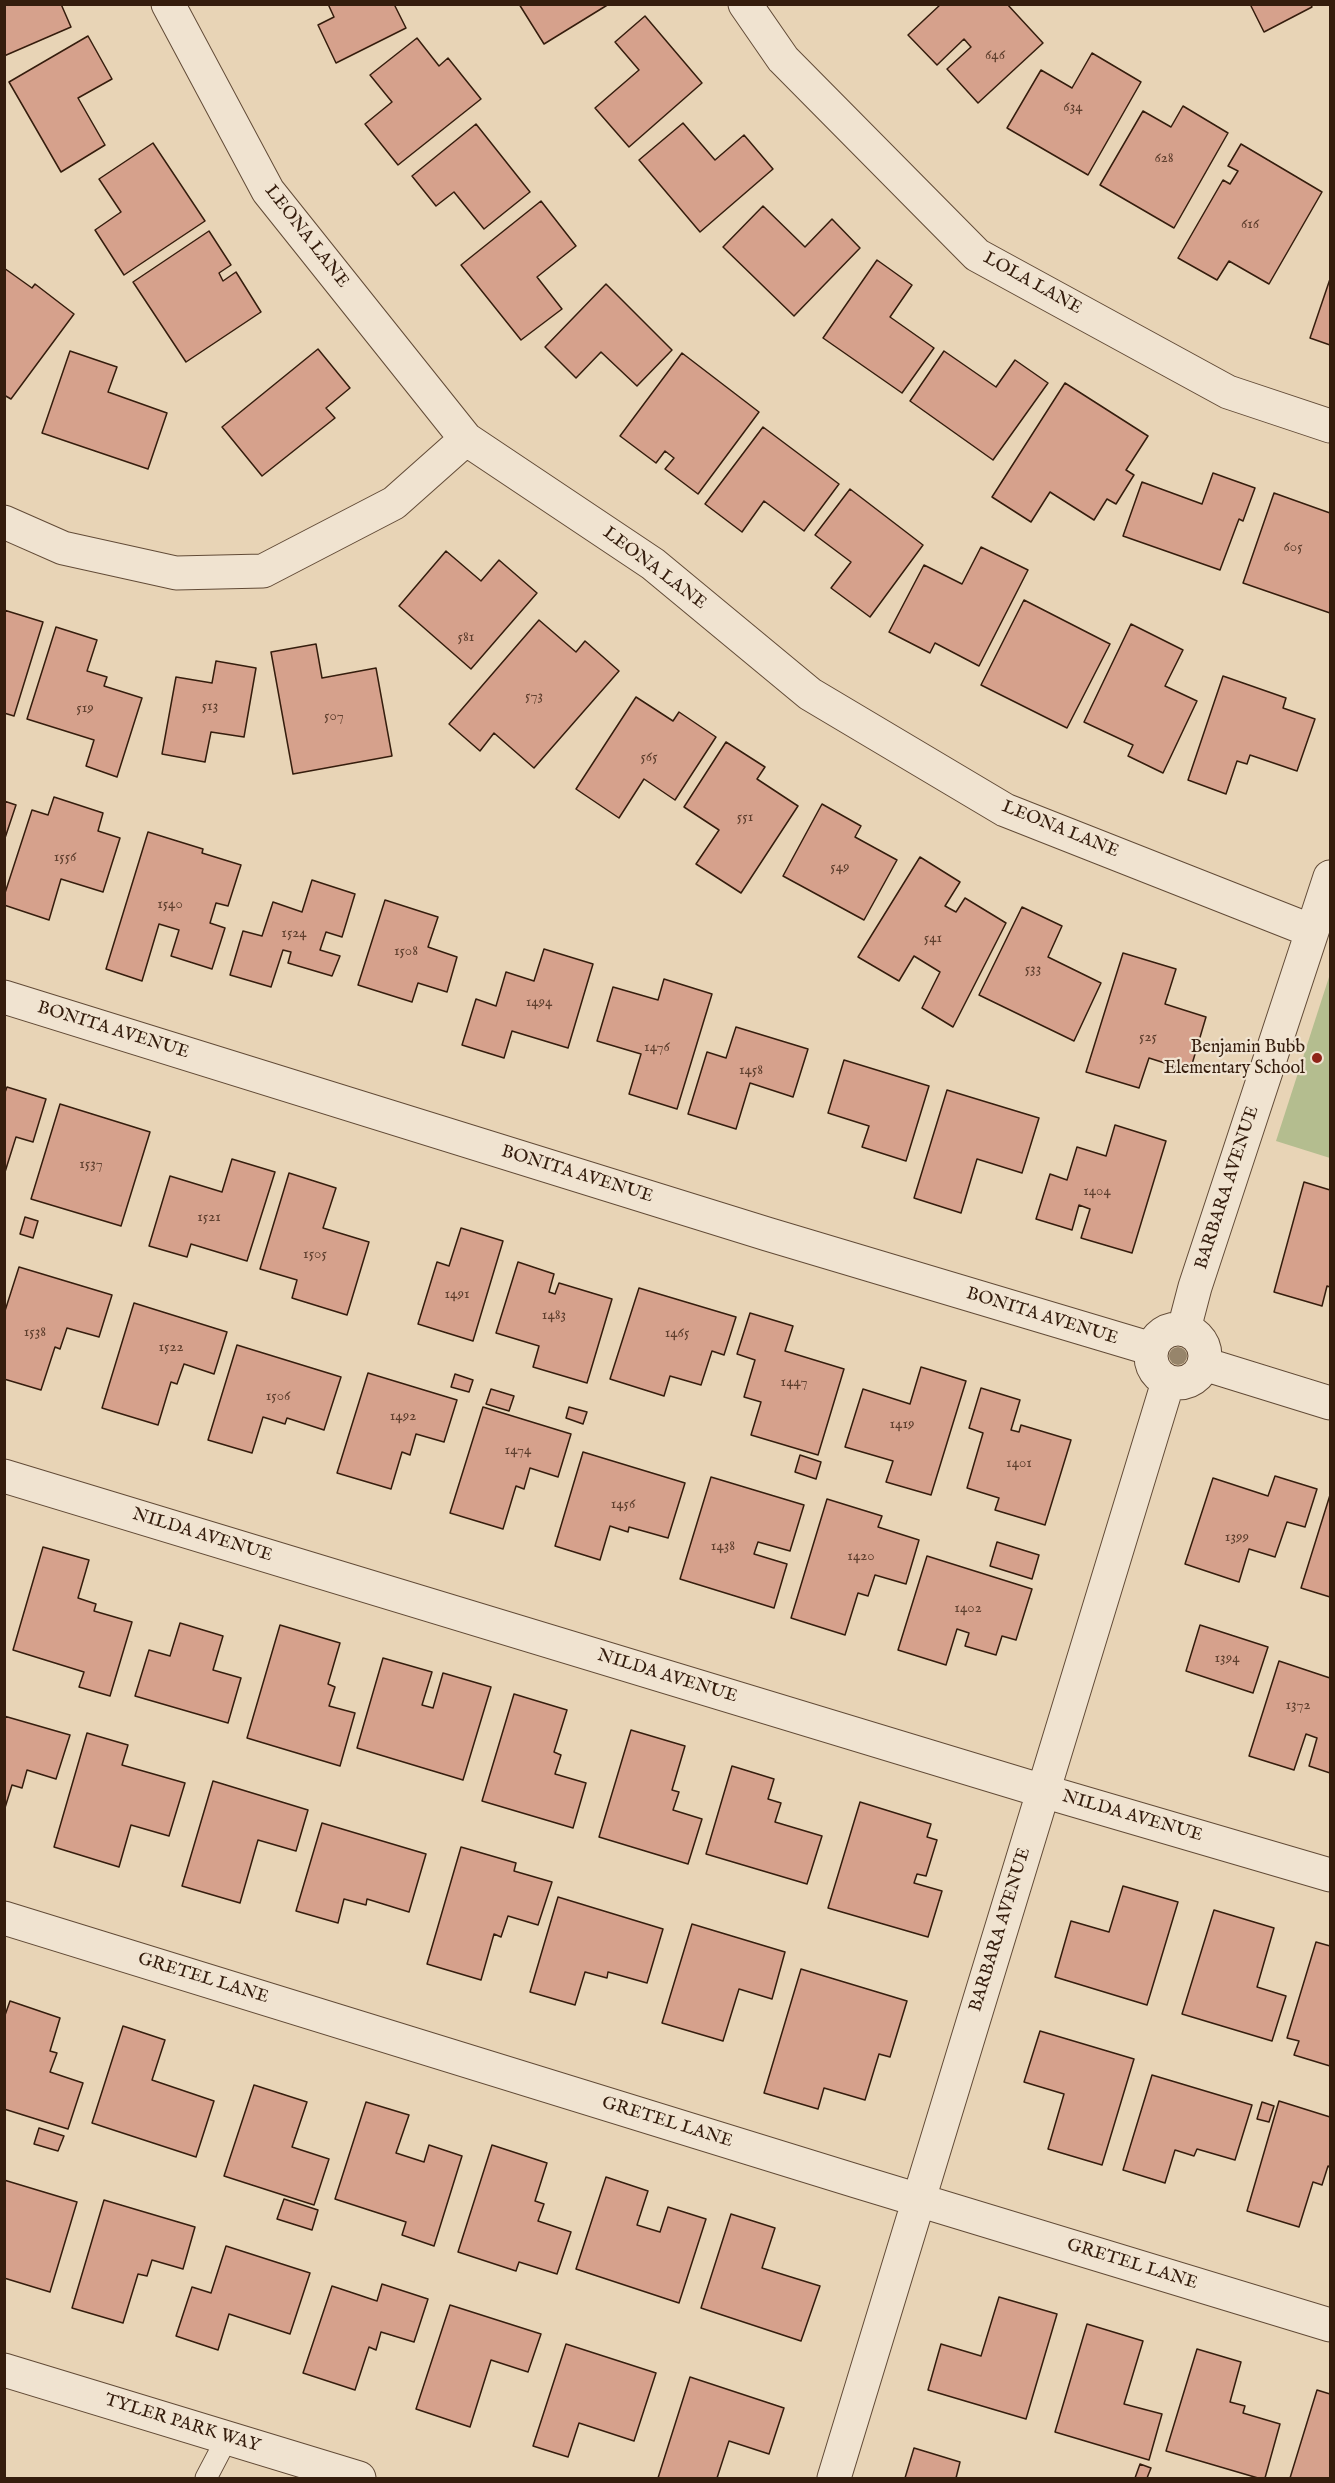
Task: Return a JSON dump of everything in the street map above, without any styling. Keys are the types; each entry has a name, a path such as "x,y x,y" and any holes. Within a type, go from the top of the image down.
{"street":[{"name":"LEONA LANE","path":"168,4 268,191 466,439 653,564 810,693 1005,810 1312,932"},
{"name":"LOLA LANE","path":"745,4 783,59 977,255 1228,392 1330,426"},
{"path":"4,522 63,548 176,573 263,571 394,503 466,439"},
{"name":"BARBARA AVENUE","path":"1184,1329 1195,1287 1330,877"},
{"name":"BONITA AVENUE","path":"4,997 778,1238 1152,1349"},
{"path":"1184,1329 1192,1332 1203,1346 1204,1364 1194,1378 1177,1383 1168,1382 1156,1372 1151,1357 1152,1349 1160,1335 1167,1331 1184,1329"},
{"path":"1204,1364 1330,1403"},
{"name":"BARBARA AVENUE","path":"834,2478 1168,1382"},
{"name":"NILDA AVENUE","path":"4,1476 1043,1791 1330,1875"},
{"name":"GRETEL LANE","path":"4,1918 1330,2325"},
{"name":"TYLER PARK WAY","path":"4,2370 359,2478"}],"lane":[{"path":"206,2478 227,2438"}],"green space":[{"name":"Benjamin Bubb Elementary School","path":"1330,974 1330,1158 1276,1141"}],"building":[{"path":"4,4 61,4 71,27 4,56"},
{"path":"328,4 394,4 406,28 336,63 318,25 334,17"},
{"path":"519,4 609,4 544,44"},
{"path":"941,4 1007,4 1043,43 978,103 947,69 971,47 964,39 937,65 908,35"},
{"path":"1250,4 1310,4 1312,7 1264,32"},
{"path":"645,16 702,83 629,147 595,108 639,70 615,42"},
{"path":"88,36 112,79 78,98 105,145 61,172 9,82"},
{"path":"417,38 439,66 448,58 481,99 398,165 365,124 392,102 370,75"},
{"path":"1092,53 1141,82 1088,175 1007,128 1041,70 1072,88"},
{"path":"1183,106 1228,133 1174,228 1100,185 1143,111 1171,127"},
{"path":"683,123 715,160 744,135 773,169 700,232 639,160"},
{"path":"476,124 530,192 484,229 454,192 436,206 412,176"},
{"path":"153,143 205,221 124,275 95,230 121,212 99,179"},
{"path":"1241,144 1322,192 1269,284 1229,261 1217,280 1178,258 1223,180 1230,184 1238,171 1228,166"},
{"path":"541,201 576,246 537,277 562,309 521,340 461,265"},
{"path":"763,206 805,247 832,219 860,248 794,316 723,247"},
{"path":"209,231 231,265 219,273 223,281 236,272 261,312 186,362 133,282"},
{"path":"877,260 912,285 890,317 934,348 902,393 823,338"},
{"path":"4,268 32,288 35,284 74,314 11,399 4,395"},
{"path":"1330,279 1330,345 1310,338"},
{"path":"606,284 672,350 637,386 601,352 576,378 545,347"},
{"path":"318,349 350,388 326,408 335,418 262,476 222,427"},
{"path":"70,351 117,367 108,392 167,413 148,469 42,433"},
{"path":"944,351 996,387 1015,360 1048,383 993,460 910,401"},
{"path":"682,353 759,412 698,494 665,469 674,458 665,451 656,463 620,436"},
{"path":"1065,383 1148,436 1126,470 1134,475 1116,504 1107,499 1094,520 1050,492 1031,522 992,497"},
{"path":"763,427 839,484 804,531 764,501 742,532 705,504"},
{"path":"1213,473 1255,488 1243,521 1239,519 1220,570 1123,536 1142,482 1202,504"},
{"path":"850,489 923,545 870,617 831,588 851,562 815,535"},
{"path":"1274,493 1330,513 1330,613 1243,583"},
{"path":"981,547 1028,570 979,666 935,643 930,653 889,632 924,565 962,584"},
{"path":"446,551 481,581 499,560 537,593 471,669 399,606"},
{"path":"1024,600 1110,644 1067,728 981,685"},
{"path":"4,610 43,622 14,716 4,713"},
{"path":"539,620 576,652 585,641 619,671 534,768 494,733 480,751 449,724"},
{"path":"1131,624 1183,650 1165,686 1197,701 1163,773 1128,756 1133,745 1084,722"},
{"path":"56,627 97,640 87,671 107,677 104,686 142,698 117,777 86,766 94,740 27,719"},
{"path":"316,644 322,678 376,668 392,756 293,774 271,652"},
{"path":"216,661 256,668 244,737 211,732 205,762 162,754 176,677 212,683"},
{"path":"1223,676 1286,698 1283,708 1315,719 1297,771 1250,755 1247,764 1237,761 1226,794 1188,780"},
{"path":"636,697 673,721 679,712 716,737 675,800 644,779 619,818 576,789"},
{"path":"726,742 765,767 757,779 798,806 741,893 696,864 719,830 684,807"},
{"path":"54,797 103,813 98,831 120,838 103,892 61,879 49,920 4,905 4,896 32,810 48,815"},
{"path":"4,801 16,805 4,841"},
{"path":"822,804 861,826 855,837 897,860 864,920 783,876"},
{"path":"148,832 203,849 202,853 241,865 228,906 216,903 210,923 225,928 212,969 171,956 179,930 159,924 142,981 106,969"},
{"path":"920,857 960,882 945,906 956,912 965,898 1006,923 953,1027 922,1008 940,972 914,956 899,981 858,957"},
{"path":"312,880 355,894 342,937 326,932 320,950 340,956 332,976 288,963 291,952 283,950 271,987 230,975 243,931 262,936 273,902 302,912"},
{"path":"385,900 438,917 428,947 457,957 447,992 418,983 412,1002 358,985"},
{"path":"1022,907 1062,926 1048,957 1101,983 1074,1041 979,995"},
{"path":"544,949 593,964 568,1048 512,1031 504,1058 462,1045 476,999 496,1006 506,972 534,981"},
{"path":"1123,953 1176,969 1165,1004 1206,1017 1190,1071 1149,1058 1139,1088 1086,1072"},
{"path":"664,979 712,994 677,1109 629,1094 641,1054 597,1041 613,987 658,1000"},
{"path":"736,1027 808,1049 793,1097 750,1083 736,1129 688,1114 707,1052 726,1058"},
{"path":"844,1060 929,1086 906,1161 862,1147 869,1126 828,1113"},
{"path":"7,1087 46,1099 33,1142 16,1137 5,1172 4,1095"},
{"path":"947,1090 1039,1118 1022,1173 977,1159 961,1213 914,1198"},
{"path":"60,1104 150,1132 121,1226 31,1199"},
{"path":"1115,1125 1166,1141 1132,1253 1081,1238 1090,1209 1079,1205 1072,1230 1036,1219 1050,1174 1067,1180 1077,1147 1106,1156"},
{"path":"232,1159 275,1172 247,1261 191,1244 187,1257 149,1246 170,1176 222,1192"},
{"path":"289,1173 336,1188 323,1228 369,1242 347,1315 292,1298 297,1280 260,1269"},
{"path":"1304,1182 1330,1190 1330,1287 1327,1286 1322,1306 1274,1292"},
{"path":"25,1217 38,1221 33,1238 20,1234"},
{"path":"461,1228 503,1241 473,1341 418,1324 437,1262 449,1266"},
{"path":"518,1262 554,1274 549,1292 555,1294 559,1283 612,1299 587,1383 533,1367 539,1346 496,1333"},
{"path":"19,1267 112,1295 99,1337 67,1328 60,1349 55,1347 41,1390 4,1379 4,1314"},
{"path":"639,1288 736,1317 724,1355 712,1351 701,1385 670,1376 664,1396 610,1379"},
{"path":"134,1303 227,1332 214,1374 184,1364 177,1384 171,1382 158,1425 102,1408"},
{"path":"750,1313 793,1326 785,1351 844,1369 818,1455 751,1435 761,1402 744,1397 755,1360 737,1354"},
{"path":"237,1345 341,1377 324,1430 287,1418 285,1424 263,1417 252,1453 208,1440"},
{"path":"921,1367 966,1381 931,1495 886,1482 893,1461 845,1447 863,1389 910,1404"},
{"path":"368,1373 457,1400 444,1442 416,1434 410,1455 402,1452 391,1489 337,1473"},
{"path":"455,1374 473,1380 469,1392 451,1387"},
{"path":"981,1388 1020,1400 1011,1430 1019,1432 1021,1425 1071,1440 1045,1525 995,1510 999,1498 967,1488 983,1433 969,1428"},
{"path":"491,1389 514,1396 509,1411 486,1404"},
{"path":"483,1407 571,1434 558,1477 530,1468 524,1489 516,1486 503,1529 450,1513"},
{"path":"569,1407 587,1412 583,1424 566,1418"},
{"path":"583,1452 685,1483 668,1538 629,1527 628,1532 610,1526 600,1560 555,1546"},
{"path":"800,1455 821,1462 816,1479 795,1472"},
{"path":"1275,1476 1317,1489 1305,1527 1287,1522 1275,1557 1249,1549 1239,1582 1185,1564 1213,1478 1268,1496"},
{"path":"711,1477 804,1505 790,1551 758,1542 754,1554 787,1564 774,1608 680,1579"},
{"path":"1330,1495 1330,1597 1301,1588"},
{"path":"827,1499 882,1516 878,1527 919,1540 906,1584 875,1575 868,1596 858,1593 845,1635 791,1618"},
{"path":"997,1542 1039,1555 1032,1579 990,1566"},
{"path":"43,1547 89,1560 78,1598 96,1604 94,1611 132,1622 110,1696 79,1687 84,1672 13,1650"},
{"path":"927,1556 1032,1589 1016,1640 1002,1636 996,1655 965,1646 969,1633 957,1629 946,1665 898,1650"},
{"path":"180,1623 223,1636 213,1670 241,1678 228,1723 135,1696 149,1650 170,1656"},
{"path":"280,1625 340,1643 328,1684 335,1687 329,1706 355,1713 340,1766 247,1738"},
{"path":"1200,1625 1268,1647 1253,1693 1186,1671"},
{"path":"383,1658 432,1672 422,1705 433,1708 443,1673 491,1687 463,1780 357,1748"},
{"path":"1279,1661 1330,1678 1330,1773 1309,1766 1317,1738 1306,1734 1294,1770 1249,1756"},
{"path":"514,1694 567,1710 554,1752 561,1755 555,1774 586,1783 573,1828 482,1801"},
{"path":"4,1716 70,1735 56,1779 27,1770 22,1788 12,1785 4,1811"},
{"path":"631,1730 685,1746 672,1790 679,1792 673,1810 702,1819 688,1864 599,1837"},
{"path":"87,1733 128,1745 122,1765 185,1783 169,1836 131,1825 119,1867 54,1847"},
{"path":"732,1766 774,1779 768,1799 781,1803 775,1822 822,1836 807,1884 706,1854"},
{"path":"213,1781 308,1810 296,1851 258,1840 240,1903 182,1886"},
{"path":"860,1802 931,1824 927,1837 937,1840 926,1876 917,1874 914,1883 942,1891 928,1937 828,1908"},
{"path":"322,1823 426,1854 409,1912 367,1899 366,1905 344,1899 338,1923 296,1911"},
{"path":"461,1847 516,1863 514,1871 552,1882 538,1925 508,1916 501,1937 494,1934 481,1980 427,1964"},
{"path":"1123,1886 1178,1902 1147,2005 1055,1977 1071,1921 1109,1932"},
{"path":"558,1897 663,1929 647,1983 608,1972 607,1978 585,1972 575,2005 530,1992"},
{"path":"1214,1910 1274,1928 1257,1987 1286,1996 1272,2041 1182,2014"},
{"path":"692,1924 785,1952 772,1999 739,1989 723,2041 662,2023"},
{"path":"1316,1942 1330,1946 1330,2066 1294,2055 1299,2041 1287,2038"},
{"path":"801,1969 907,2001 890,2057 879,2054 865,2100 824,2088 818,2109 764,2093"},
{"path":"10,2001 60,2018 50,2051 57,2053 50,2072 83,2083 68,2129 4,2109 4,2018"},
{"path":"123,2026 165,2040 152,2080 214,2101 196,2157 92,2123"},
{"path":"1040,2031 1134,2059 1102,2165 1048,2149 1064,2094 1024,2082"},
{"path":"1152,2075 1252,2105 1235,2160 1197,2149 1194,2156 1175,2150 1165,2183 1123,2170"},
{"path":"254,2085 307,2102 292,2147 329,2159 314,2205 224,2176"},
{"path":"1279,2101 1330,2117 1330,2167 1328,2166 1322,2185 1313,2182 1299,2227 1247,2211"},
{"path":"366,2102 409,2115 396,2153 424,2162 429,2145 462,2156 434,2246 402,2235 406,2222 335,2199"},
{"path":"1262,2102 1274,2106 1269,2122 1257,2119"},
{"path":"39,2128 64,2136 58,2151 34,2144"},
{"path":"492,2145 547,2163 535,2201 544,2204 538,2221 571,2232 557,2274 519,2262 516,2271 458,2252"},
{"path":"606,2177 648,2191 637,2225 660,2232 668,2207 706,2219 679,2303 576,2269"},
{"path":"4,2180 77,2202 50,2292 4,2278"},
{"path":"284,2199 318,2210 312,2230 277,2219"},
{"path":"104,2200 195,2227 183,2269 152,2260 147,2276 138,2274 123,2323 72,2308"},
{"path":"731,2214 775,2228 762,2268 820,2286 801,2341 701,2308"},
{"path":"226,2246 310,2273 290,2334 229,2314 218,2350 176,2336 192,2287 211,2293"},
{"path":"382,2284 428,2299 414,2342 381,2332 376,2350 369,2347 355,2390 303,2373 332,2286 377,2301"},
{"path":"999,2297 1057,2314 1026,2419 928,2390 941,2344 981,2356"},
{"path":"450,2305 541,2334 528,2372 491,2360 470,2427 416,2409"},
{"path":"1087,2324 1143,2341 1124,2404 1162,2414 1149,2460 1055,2432"},
{"path":"566,2344 656,2373 634,2441 579,2423 568,2457 533,2446"},
{"path":"1197,2349 1241,2362 1230,2402 1245,2406 1243,2413 1280,2424 1265,2478 1258,2478 1166,2451"},
{"path":"690,2377 784,2408 769,2454 729,2441 717,2478 658,2478"},
{"path":"1317,2390 1330,2394 1330,2478 1290,2478"},
{"path":"914,2448 960,2462 956,2478 905,2478"},
{"path":"1140,2464 1151,2468 1147,2478 1135,2478"}],"place":[{"name":"Benjamin Bubb Elementary School","path":"1317,1058"}]}
